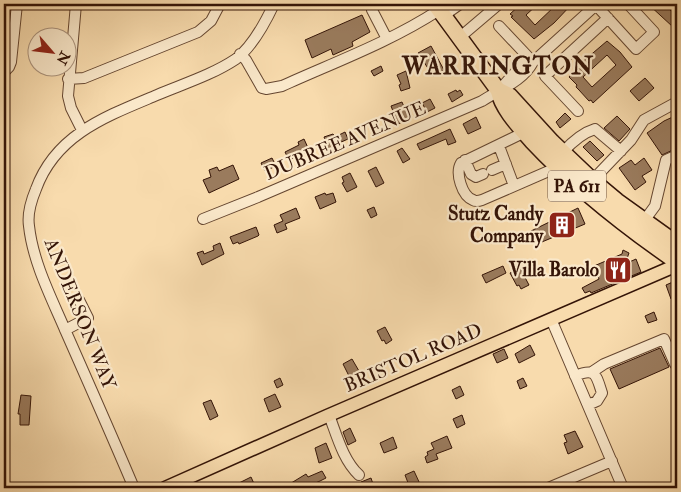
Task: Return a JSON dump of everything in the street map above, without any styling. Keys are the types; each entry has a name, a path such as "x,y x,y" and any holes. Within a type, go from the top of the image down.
{"highway":[{"name":"PA 611","path":"439,10 498,90 502,103 524,132 575,183 614,216 677,263"},
{"name":"PA 611","path":"498,90 510,96 562,152 593,181 677,244"}],"main road":[{"name":"BRISTOL ROAD","path":"165,488 677,263"}],"street":[{"path":"4,72 11,62 18,4"},
{"path":"76,4 68,96 71,108 82,130"},
{"path":"68,79 84,78 198,32 211,21 220,4"},
{"name":"ANDERSON WAY","path":"134,488 48,290 35,253 28,224 30,203 38,182 48,165 63,146 82,130 104,117 215,71 237,58 264,24 274,4"},
{"path":"240,54 246,60 258,83 266,89 282,86 416,25 439,10 460,4"},
{"path":"459,38 499,4"},
{"path":"596,4 636,49 654,32 628,4"},
{"name":"DUBREE AVENUE","path":"203,219 482,101 498,90 523,64 532,62 552,45 596,4"},
{"path":"372,10 387,39"},
{"path":"578,111 545,76 608,18"},
{"path":"500,26 532,62"},
{"path":"552,45 564,58"},
{"path":"575,183 587,185 593,181 631,140 644,120 677,102"},
{"path":"562,152 580,137 595,129 621,151"},
{"path":"524,132 499,146 465,160 458,166 457,175 466,193 472,200 482,200 558,167"},
{"path":"499,146 514,186"},
{"path":"644,221 655,206 666,160 677,155"},
{"path":"465,160 471,174 476,177 506,164"},
{"path":"65,330 88,318 79,300"},
{"path":"551,319 624,488"},
{"path":"575,376 585,372 592,372 604,364 664,339 675,364"},
{"path":"588,405 597,401 602,393 596,376 592,372"},
{"path":"329,415 345,455 352,468 359,475"},
{"path":"548,488 612,460"}],"building":[{"path":"521,4 538,4 526,15 535,25 557,4 572,4 554,23 534,39 511,17 513,16 510,14"},
{"path":"648,4 664,4 673,13 677,9 677,23 673,27"},
{"path":"362,15 370,32 352,42 353,46 333,55 331,49 312,58 305,40"},
{"path":"607,41 620,52 632,67 593,103 576,87 577,85 569,77 580,64","holes":["607,55 616,65 592,87 583,77"]},
{"path":"431,46 444,70 433,76 418,53"},
{"path":"381,66 383,71 374,76 371,71"},
{"path":"406,71 410,88 401,91 399,85 401,84 397,75"},
{"path":"645,78 654,88 639,101 630,91"},
{"path":"456,90 457,92 460,90 463,95 452,102 448,94"},
{"path":"430,99 435,108 427,112 422,103"},
{"path":"402,102 409,119 398,124 391,106"},
{"path":"565,113 571,119 560,128 556,122"},
{"path":"677,115 677,148 662,155 647,133 664,121"},
{"path":"617,116 630,129 619,141 604,128"},
{"path":"476,117 481,128 468,134 463,124"},
{"path":"450,129 456,142 448,145 446,139 420,150 417,144"},
{"path":"345,132 348,139 329,150 324,137 333,134 335,137"},
{"path":"304,139 309,150 308,152 289,160 285,152 299,145 298,142"},
{"path":"590,141 604,155 597,161 583,147"},
{"path":"402,148 410,159 403,163 397,151"},
{"path":"272,158 276,166 265,171 261,163"},
{"path":"644,158 652,170 642,176 646,182 635,190 619,168 631,160 635,165"},
{"path":"233,165 239,179 209,193 203,180 211,177 209,170 217,167 219,171"},
{"path":"376,167 384,183 376,187 368,171"},
{"path":"350,173 357,187 347,192 342,183 344,182 342,177"},
{"path":"325,193 326,195 333,193 336,202 320,209 315,197"},
{"path":"374,207 377,215 371,218 367,210"},
{"path":"296,208 300,218 285,224 287,229 277,233 274,225 283,221 280,215"},
{"name":"Stutz Candy Company","path":"578,208 585,224 537,244 531,231"},
{"path":"256,227 258,236 239,244 238,242 233,244 230,237"},
{"path":"220,243 224,254 202,265 197,253 203,251 204,254 214,250 213,246"},
{"name":"Villa Barolo","path":"623,250 629,253 625,264 636,259 641,272 591,293 590,291 585,293 582,288 599,279 594,266 622,254"},
{"path":"503,266 506,273 486,283 482,275"},
{"path":"520,268 529,285 521,289 519,285 517,286 510,273"},
{"path":"675,281 677,283 677,296 671,299 666,285"},
{"path":"654,312 657,320 648,323 645,316"},
{"path":"385,327 392,340 386,344 384,340 382,341 377,331"},
{"path":"530,345 535,355 519,363 515,354"},
{"path":"660,348 669,367 619,389 610,369"},
{"path":"504,349 508,358 497,363 493,354"},
{"path":"352,359 359,371 349,376 343,364"},
{"path":"280,378 283,385 277,388 274,381"},
{"path":"523,378 527,386 520,389 517,381"},
{"path":"460,386 464,395 456,399 452,390"},
{"path":"275,394 281,407 269,412 264,399"},
{"path":"21,395 31,396 29,425 20,425 20,414 18,414"},
{"path":"211,400 218,416 210,420 203,403"},
{"path":"462,415 465,424 457,428 453,419"},
{"path":"350,428 356,441 348,445 343,432"},
{"path":"575,431 583,447 568,454 564,443 567,442 564,435"},
{"path":"447,436 452,448 436,454 438,459 427,463 425,457 428,455 427,452 434,449 431,443"},
{"path":"393,437 397,448 384,453 380,443"},
{"path":"326,443 332,458 319,463 315,448"},
{"path":"322,471 326,478 304,488 283,488 306,474 308,477"},
{"path":"414,471 420,484 410,488 405,475"},
{"path":"251,477 256,488 241,488 239,483"},
{"path":"371,478 374,487 364,488 361,482"}],"place":[{"name":"Stutz Candy Company","path":"562,225"},
{"name":"Villa Barolo","path":"618,270"}],"district":[{"name":"WARRINGTON","path":"498,66"}]}
